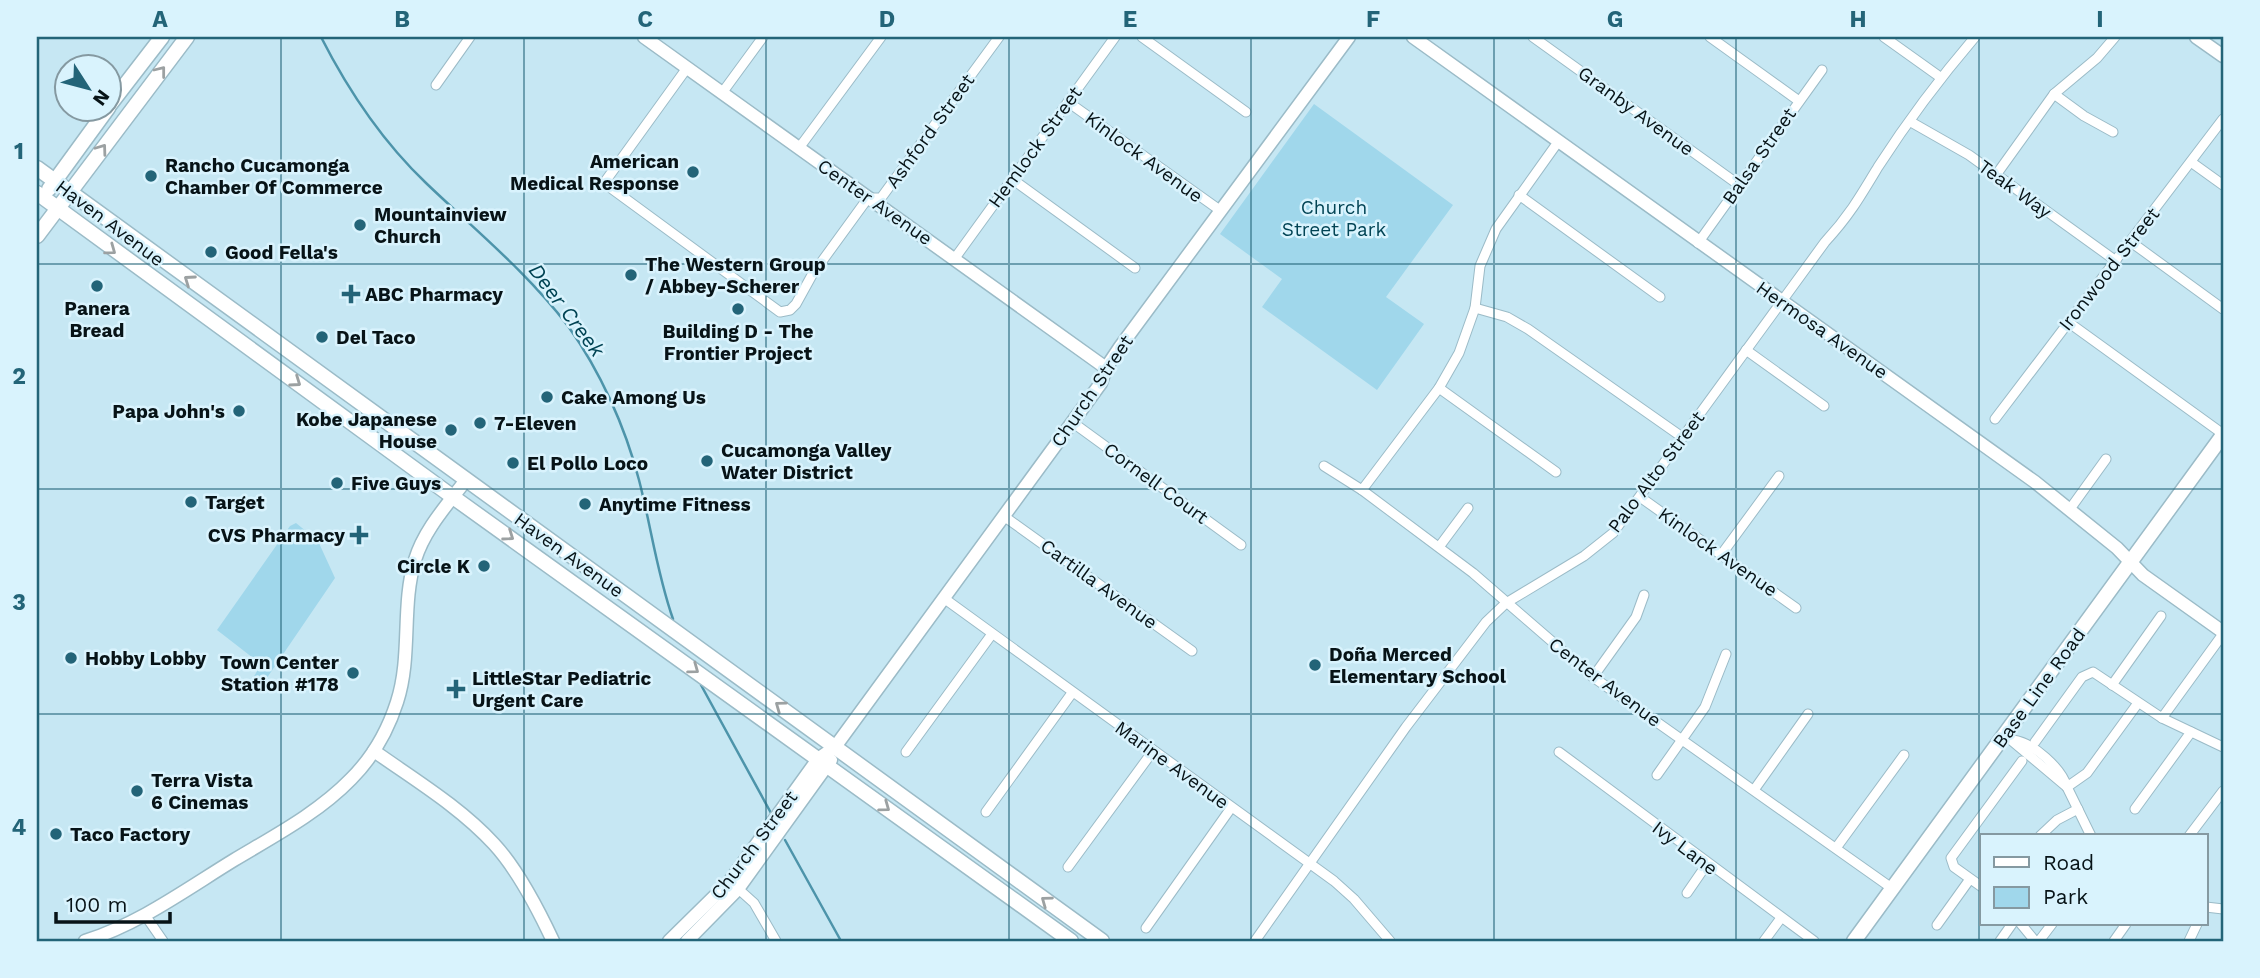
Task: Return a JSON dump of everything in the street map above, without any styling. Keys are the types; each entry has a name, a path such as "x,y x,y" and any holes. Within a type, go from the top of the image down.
{"main road":[{"path":"122,90 162,37"},
{"path":"37,236 187,37"},
{"path":"39,199 55,182 98,122"},
{"name":"Haven Avenue","path":"37,168 68,194 1101,941"},
{"name":"Haven Avenue","path":"39,199 57,209 1071,941"},
{"name":"Base Line Road","path":"1854,941 2009,738 2130,562 2223,434"}],"street":[{"path":"436,85 470,37"},
{"path":"722,93 763,37"},
{"path":"799,148 881,37"},
{"name":"Ashford Street","path":"687,68 604,183 780,312 790,310 796,304 812,275 868,198 881,198 999,37"},
{"name":"Hemlock Street","path":"955,258 1115,37"},
{"path":"1142,37 1245,112"},
{"name":"Church Street","path":"687,941 734,885 945,599 1101,383 1106,368 1349,37"},
{"name":"Hermosa Avenue","path":"1413,37 2070,509 2143,575 2223,633"},
{"name":"Granby Avenue","path":"1533,37 1739,185"},
{"path":"1710,37 1799,101"},
{"path":"1884,37 1941,77"},
{"name":"Palo Alto Street","path":"1255,941 1406,727 1419,714 1486,622 1506,603 1584,556 1613,533 1825,242 1858,204 1878,168 1941,77 1975,37"},
{"path":"1996,175 2054,94 2097,58 2115,37"},
{"path":"2196,37 2223,56"},
{"name":"Center Avenue","path":"646,38 1106,368"},
{"name":"Balsa Street","path":"1698,243 1822,70"},
{"path":"2054,94 2084,116 2113,132"},
{"name":"Kinlock Avenue","path":"1068,102 1221,211"},
{"name":"Ironwood Street","path":"1994,419 2132,242 2223,118"},
{"name":"Teak Way","path":"1911,122 1952,144 2116,261"},
{"path":"1362,490 1439,388 1459,353 1475,308 1480,266 1496,229 1558,142"},
{"path":"2192,162 2223,184"},
{"path":"1012,179 1135,268"},
{"path":"1519,195 1660,297"},
{"path":"2132,242 2223,309"},
{"path":"1475,308 1507,317 1528,329 1682,438"},
{"path":"2068,322 2223,434"},
{"path":"1745,350 1824,405"},
{"path":"1439,388 1556,472"},
{"name":"Cornell Court","path":"1072,422 1241,545"},
{"path":"2070,509 2106,459"},
{"name":"Center Avenue","path":"1324,466 1362,490 1439,547 1593,677 1893,889"},
{"path":"1721,555 1779,476"},
{"path":"85,941 145,915 321,805 353,777 374,751 391,718 402,685 414,562 428,532 466,480"},
{"name":"Kinlock Avenue","path":"1640,497 1796,608"},
{"path":"1439,547 1468,508"},
{"name":"Cartilla Avenue","path":"1005,517 1192,651"},
{"path":"1593,677 1636,618 1644,595"},
{"name":"Marine Avenue","path":"945,599 1310,864 1354,899 1390,941"},
{"path":"2112,685 2161,616"},
{"path":"2162,718 2223,633"},
{"path":"906,752 992,634"},
{"path":"1657,775 1705,707 1726,654"},
{"path":"2035,742 2082,677 2093,672 2162,718 2221,743"},
{"path":"986,812 1072,693"},
{"path":"2067,787 2087,773 2138,703"},
{"path":"1754,790 1808,714"},
{"path":"2135,809 2192,732"},
{"path":"2009,738 2067,787"},
{"path":"2009,738 2022,742 2063,776 2090,834"},
{"path":"374,751 468,819 496,846 521,882 553,941"},
{"path":"1068,867 1153,751"},
{"name":"Ivy Lane","path":"1559,752 1814,941"},
{"path":"1836,848 1904,755"},
{"path":"1980,886 1951,864 1952,856 2022,761"},
{"path":"2191,834 2223,791"},
{"path":"1146,928 1231,808"},
{"path":"2042,834 2052,823 2078,809"},
{"path":"1688,892 1707,864"},
{"path":"1937,925 1970,879"},
{"path":"734,885 754,903 776,941"},
{"name":"Church Street","path":"669,941 734,885"},
{"path":"145,915 163,941"},
{"path":"1764,941 1781,918"},
{"path":"2000,941 2011,926"},
{"path":"2023,926 2037,941 2050,926"},
{"path":"2114,941 2125,926"}],"green space":[{"name":"Church Street Park","path":"1314,104 1453,205 1386,297 1424,324 1377,390 1262,307 1282,279 1220,234"},
{"path":"296,523 318,541 335,578 258,691 248,687 261,664 217,630 290,526"}],"waterway":[{"name":"Deer Creek","path":"321,37 355,96 395,150 535,287 580,343 601,380 626,439 639,480 673,619"},
{"name":"Deer Creek","path":"701,685 771,813"},
{"name":"Deer Creek","path":"785,840 841,941"}],"place":[{"name":"American Medical Response","path":"693,172"},
{"name":"Rancho Cucamonga Chamber Of Commerce","path":"151,176"},
{"name":"Mountainview Church","path":"360,225"},
{"name":"Good Fella's","path":"211,252"},
{"name":"The Western Group / Abbey-Scherer","path":"631,275"},
{"name":"Panera Bread","path":"97,286"},
{"name":"ABC Pharmacy","path":"351,294"},
{"name":"Building D - The Frontier Project","path":"738,309"},
{"name":"Del Taco","path":"322,337"},
{"name":"Cake Among Us","path":"547,397"},
{"name":"Papa John's","path":"239,411"},
{"name":"7-Eleven","path":"480,423"},
{"name":"Kobe Japanese House","path":"451,430"},
{"name":"Cucamonga Valley Water District","path":"707,461"},
{"name":"El Pollo Loco","path":"513,463"},
{"name":"Five Guys","path":"337,483"},
{"name":"Target","path":"191,502"},
{"name":"Anytime Fitness","path":"585,504"},
{"name":"CVS Pharmacy","path":"359,535"},
{"name":"Circle K","path":"484,566"},
{"name":"Hobby Lobby","path":"71,658"},
{"name":"Doña Merced Elementary School","path":"1315,665"},
{"name":"Town Center Station #178","path":"353,673"},
{"name":"LittleStar Pediatric Urgent Care","path":"456,689"},
{"name":"Terra Vista 6 Cinemas","path":"137,791"},
{"name":"Taco Factory","path":"56,834"}]}
